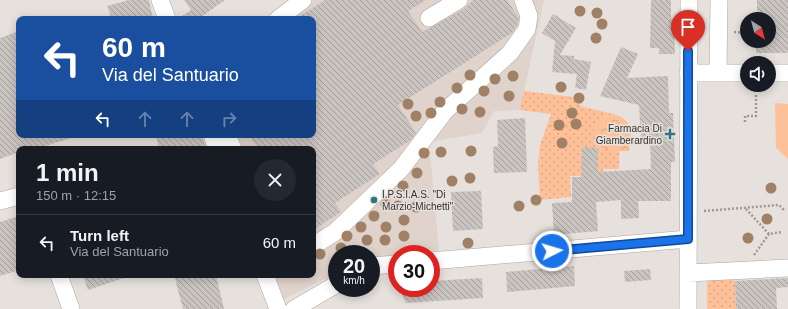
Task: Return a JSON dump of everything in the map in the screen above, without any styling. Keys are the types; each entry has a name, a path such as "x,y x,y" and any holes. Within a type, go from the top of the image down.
{"street":[{"path":"160,0 166,16"},
{"path":"282,16 303,0"},
{"path":"316,244 335,232 400,169 445,111 510,53 527,29 529,16 522,0"},
{"path":"688,309 689,0"},
{"path":"718,73 719,0"},
{"path":"429,18 451,2"},
{"path":"688,73 740,73"},
{"path":"776,73 788,73"},
{"path":"440,260 688,239"},
{"path":"688,273 788,268"},
{"path":"60,278 71,309"},
{"path":"267,278 278,309"},
{"path":"294,309 328,289"}],"path":[{"path":"734,32 740,32"},
{"path":"745,122 745,116 756,116 756,93"},
{"path":"704,211 778,205 785,211"},
{"path":"746,208 768,234"},
{"path":"750,270 751,259 768,234 782,232"}],"shaded area":[{"name":"I.P.S.I.A.S. \"Di Marzio-Michetti\"","path":"294,0 544,0 520,110 494,111 482,133 429,142 439,245 388,245 388,256 380,257 380,245 328,245 328,277 284,299 276,278 316,278 316,146 224,146 221,138 316,138 316,16 272,16"}],"green space":[{"path":"524,91 582,98 580,106 613,114 597,123 595,135 597,140 602,145 619,151 619,169 603,169 603,176 570,176 571,197 540,200 538,166 540,145 551,114 520,110"},
{"path":"775,103 788,104 788,159 776,148"},
{"path":"613,114 620,116 628,123 631,133 629,151 616,151 604,148 595,138 594,133 597,124 607,116"},
{"path":"735,279 736,309 707,309 707,280"}],"building":[{"path":"129,0 149,0 152,16 111,16 107,6"},
{"path":"184,0 225,0 202,16 182,16 191,10"},
{"path":"325,0 426,0 408,11 422,32 464,9 473,0 507,0 519,18 512,33 398,105 416,133 411,140 373,164 380,174 335,203 341,212 316,228 316,146 256,146 251,138 316,138 316,16 300,16"},
{"path":"651,0 671,0 671,19 674,19 675,54 659,54 659,48 650,48"},
{"path":"757,0 788,0 788,53 756,53 756,48 776,48 776,12 757,12"},
{"path":"553,14 576,28 560,55 574,56 574,59 591,62 586,90 575,88 577,74 552,72 555,41 542,33"},
{"path":"16,32 16,138 71,138 45,146 16,146 16,153 0,159 0,38"},
{"path":"621,47 638,54 627,78 668,76 669,113 673,113 675,162 671,162 671,201 638,201 639,218 621,219 621,200 596,202 598,231 554,235 552,203 572,202 572,177 581,177 582,147 598,148 598,172 651,169 650,138 641,139 639,105 600,96"},
{"path":"525,118 527,172 494,173 493,147 498,146 497,120"},
{"path":"157,138 203,138 205,146 158,146"},
{"path":"481,191 483,229 453,231 451,192"},
{"path":"16,217 16,271 0,276 0,222"},
{"path":"574,266 575,286 507,292 506,272"},
{"path":"650,269 651,280 625,282 624,271"},
{"path":"84,278 124,278 88,290"},
{"path":"175,278 217,278 224,309 183,309"},
{"path":"482,278 483,298 406,303 403,297 440,297 440,280"},
{"path":"788,278 788,287 776,288 777,309 736,309 735,281"}],"place":[{"name":"Farmacia Di Giamberardino","path":"670,134"},
{"name":"I.P.S.I.A.S. \"Di Marzio-Michetti\"","path":"374,200"}],"route":[{"path":"552,251 688,239 688,51"}]}
